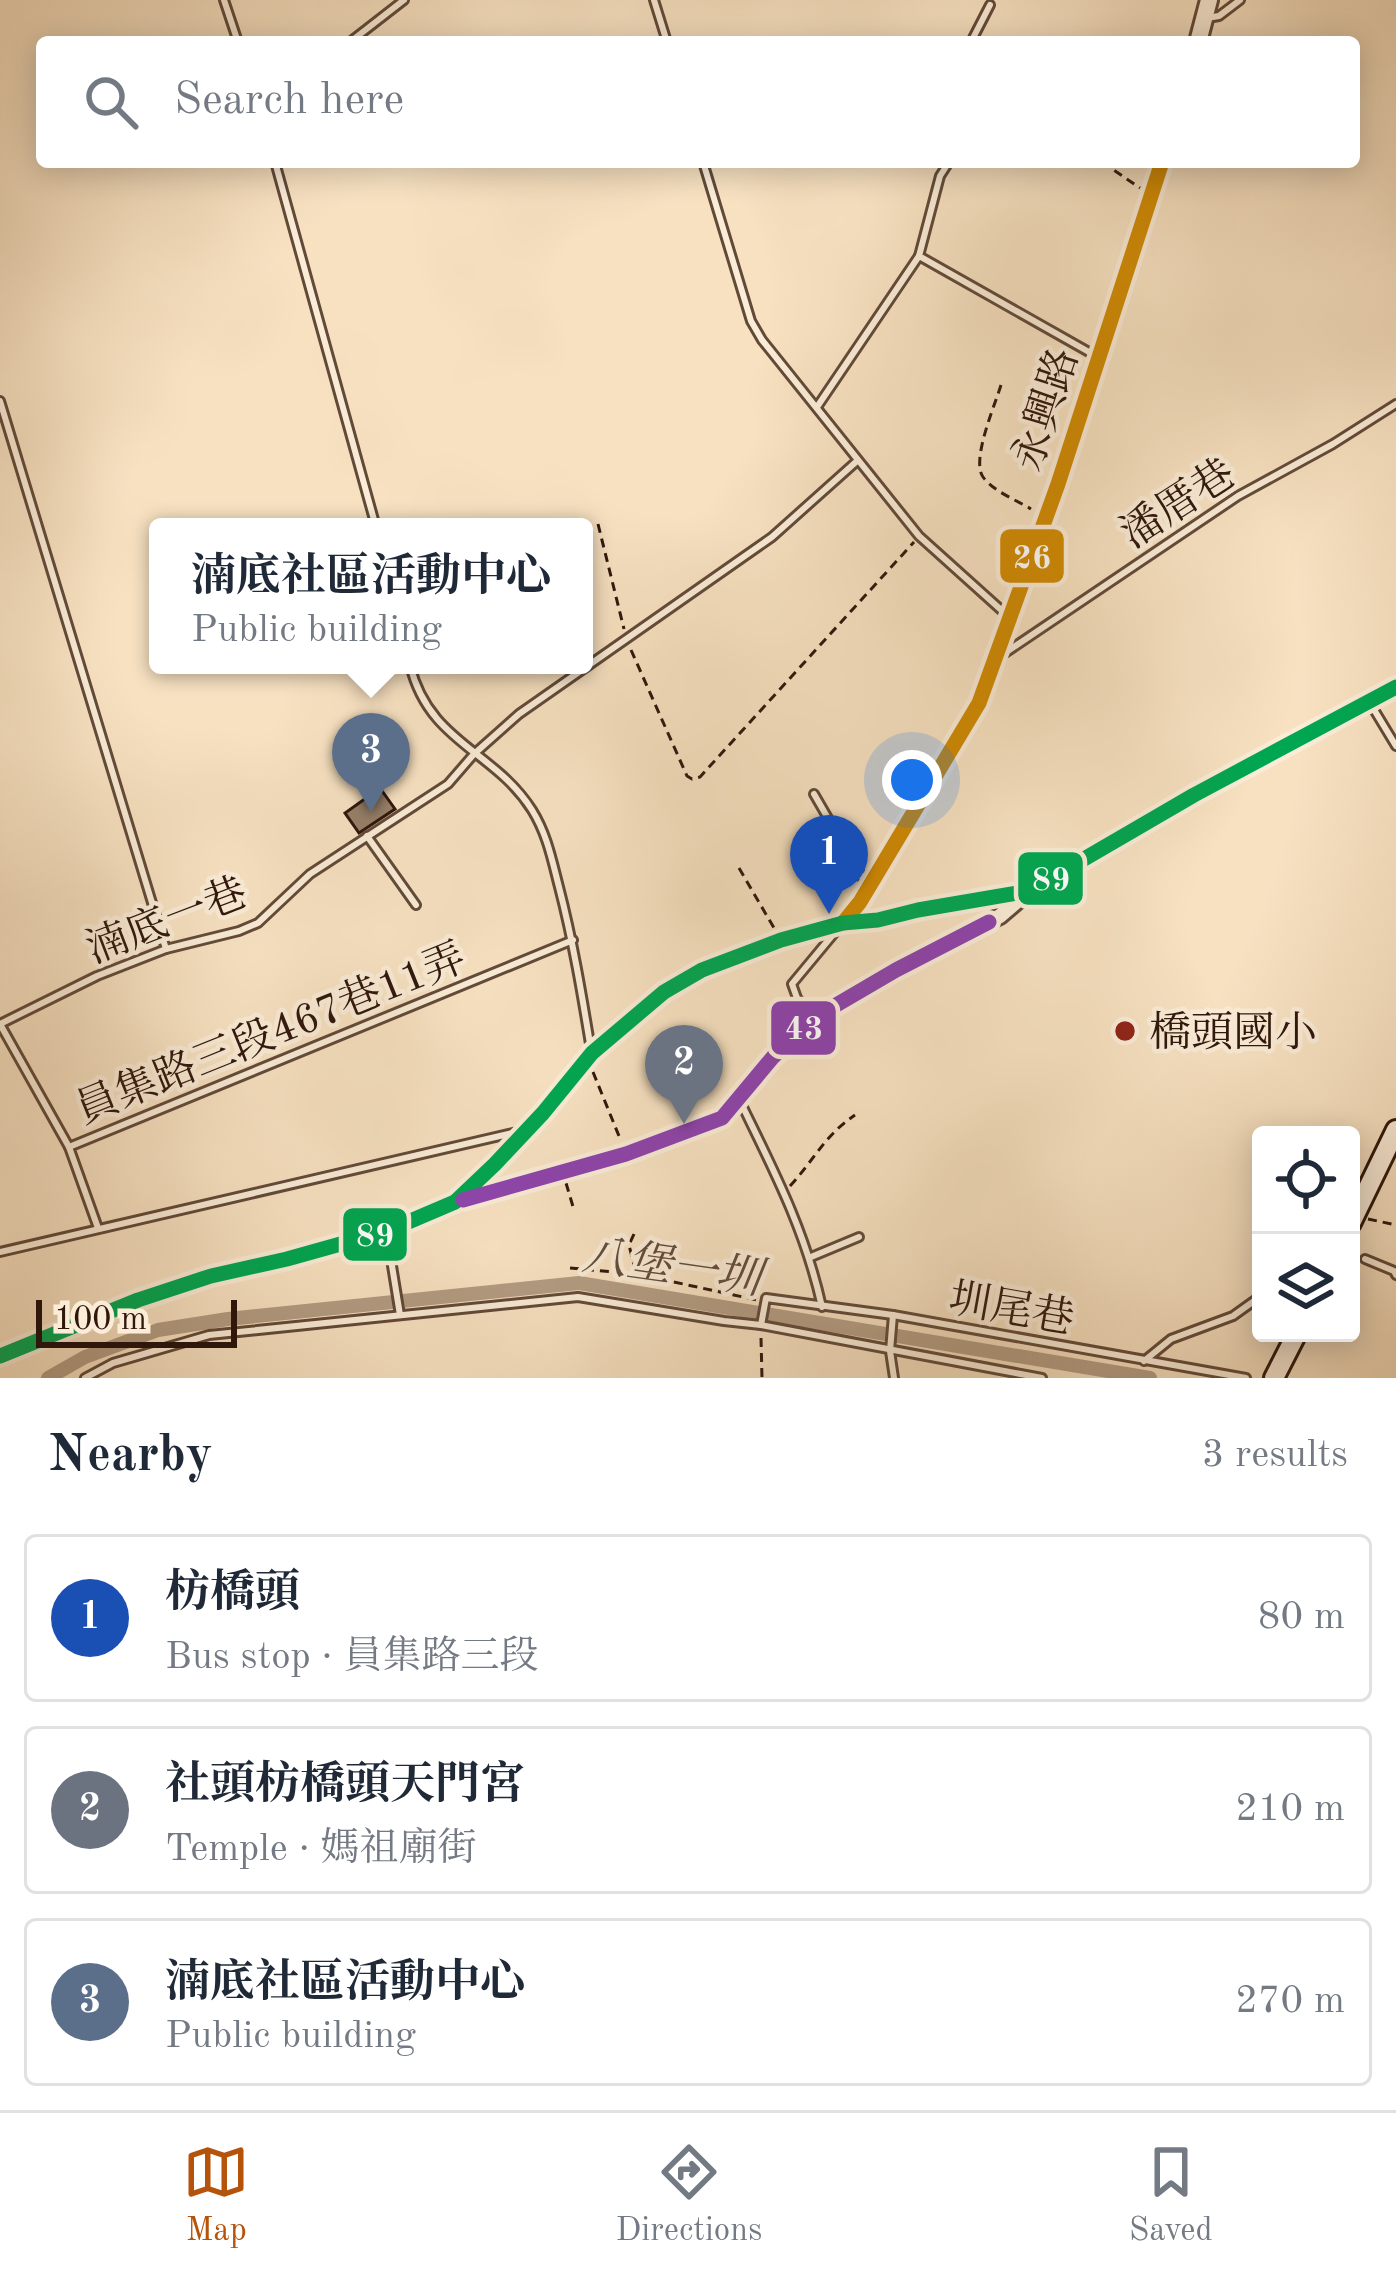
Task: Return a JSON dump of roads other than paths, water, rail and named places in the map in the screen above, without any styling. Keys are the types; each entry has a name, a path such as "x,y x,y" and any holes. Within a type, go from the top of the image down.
{"main road":[{"path":"1360,1205 1396,1130"},
{"path":"1274,1378 1292,1342"}],"street":[{"name":"永興路","path":"843,923 980,703 1160,168"},
{"path":"0,1356 138,1300 211,1276 387,1231 455,1202 626,1154 722,1118 814,1018 1000,916 1029,891 1194,795 1396,687"},
{"path":"455,1202 527,1130 592,1053 664,992 702,970 843,923 1029,891"}],"lane":[{"path":"224,0 236,36"},
{"path":"358,36 404,0"},
{"path":"654,0 665,36"},
{"path":"1207,9 1220,16 1240,0"},
{"path":"974,36 990,4"},
{"path":"276,168 373,518"},
{"path":"705,168 762,340 919,536 1012,619"},
{"path":"817,407 919,256 945,168"},
{"path":"919,256 1097,357"},
{"path":"0,401 166,949"},
{"name":"潘厝巷","path":"997,658 1238,496 1396,404"},
{"name":"湳底一巷","path":"593,661 772,537 857,461"},
{"path":"413,674 423,703 441,726 503,777 530,807 548,842 573,940 592,1053"},
{"name":"湳底一巷","path":"0,1024 97,976 166,949 258,923 310,874 448,784 519,714 575,674"},
{"path":"1369,701 1396,746"},
{"path":"814,794 868,889"},
{"path":"367,836 416,905"},
{"path":"814,1018 792,984 843,923"},
{"name":"員集路三段467巷11弄","path":"98,1228 69,1147 573,940"},
{"path":"0,1024 69,1147"},
{"path":"738,1097 785,1192 811,1257 822,1307"},
{"path":"0,1252 527,1130"},
{"path":"387,1231 400,1315"},
{"path":"811,1257 859,1237"},
{"path":"1365,1259 1396,1275"},
{"name":"圳尾巷","path":"85,1378 113,1363 209,1335 578,1298 761,1324 1042,1378"},
{"name":"圳尾巷","path":"761,1324 766,1298 1246,1378"},
{"path":"1144,1361 1171,1339 1233,1316 1252,1302"},
{"path":"893,1316 894,1378"}],"waterway":[{"name":"八堡一圳","path":"48,1378 85,1357 158,1330 579,1283 1150,1378"}],"place":[{"name":"湳底社區活動中心","path":"371,812"},
{"name":"枋橋頭","path":"829,914"},
{"name":"橋頭國小","path":"1125,1031"},
{"name":"社頭枋橋頭天門宮","path":"684,1124"}]}
